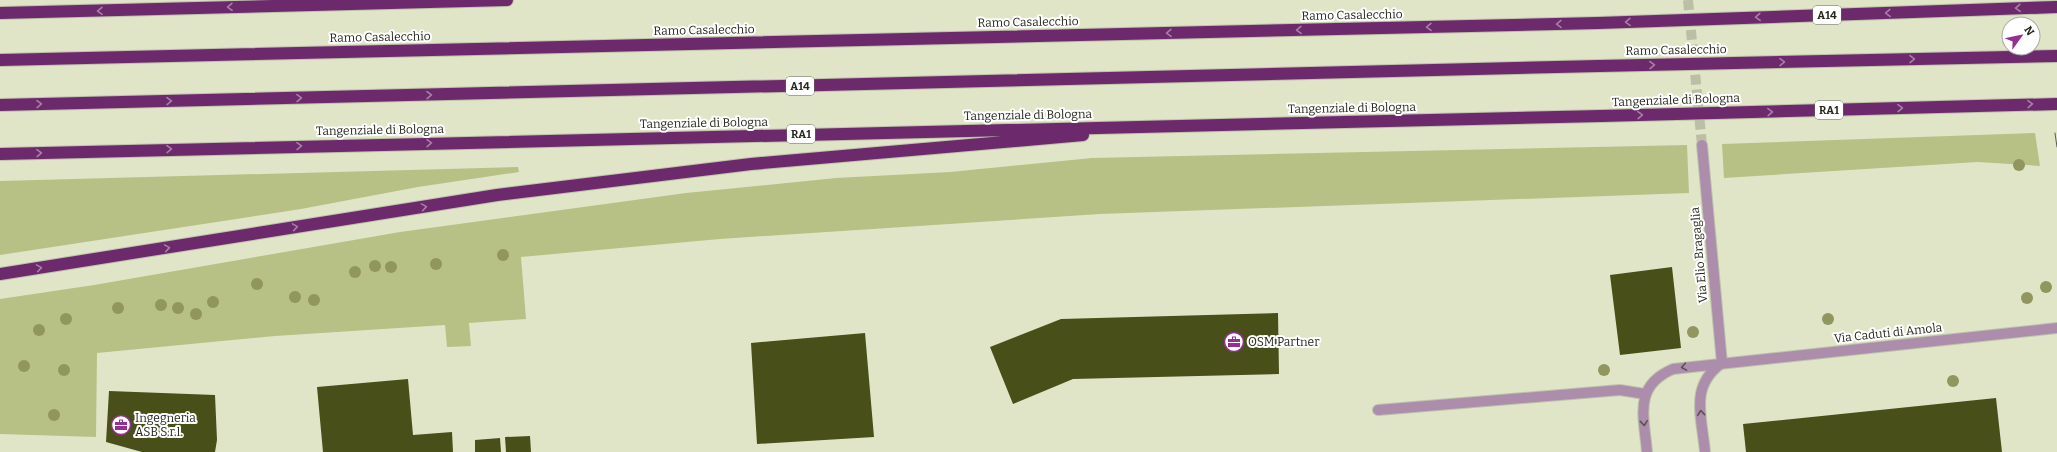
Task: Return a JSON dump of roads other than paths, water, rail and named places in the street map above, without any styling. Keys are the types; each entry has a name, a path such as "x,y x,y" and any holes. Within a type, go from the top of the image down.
{"highway":[{"path":"0,13 507,0"},
{"name":"Ramo Casalecchio","path":"0,60 1598,23 2057,7"},
{"name":"Ramo Casalecchio","path":"0,105 2057,56"},
{"name":"Tangenziale di Bologna","path":"0,154 2057,104"},
{"path":"0,274 497,195 796,160 1204,125"}],"street":[{"name":"Via Elio Bragaglia","path":"1702,145 1722,362"},
{"name":"Via Caduti di Amola","path":"1645,394 1648,387 1656,379 1673,369 1722,362 2057,328"},
{"path":"1705,452 1700,393 1706,377 1722,362"},
{"path":"1378,410 1620,390 1645,394 1643,408 1647,452"}],"tunnel":[{"path":"1688,0 1702,145"}],"tram line":[{"path":"2055,133 2057,147"}],"place":[{"name":"OSM Partner","path":"1234,342"},
{"name":"Ingegneria ASB S.r.l.","path":"121,425"}]}
